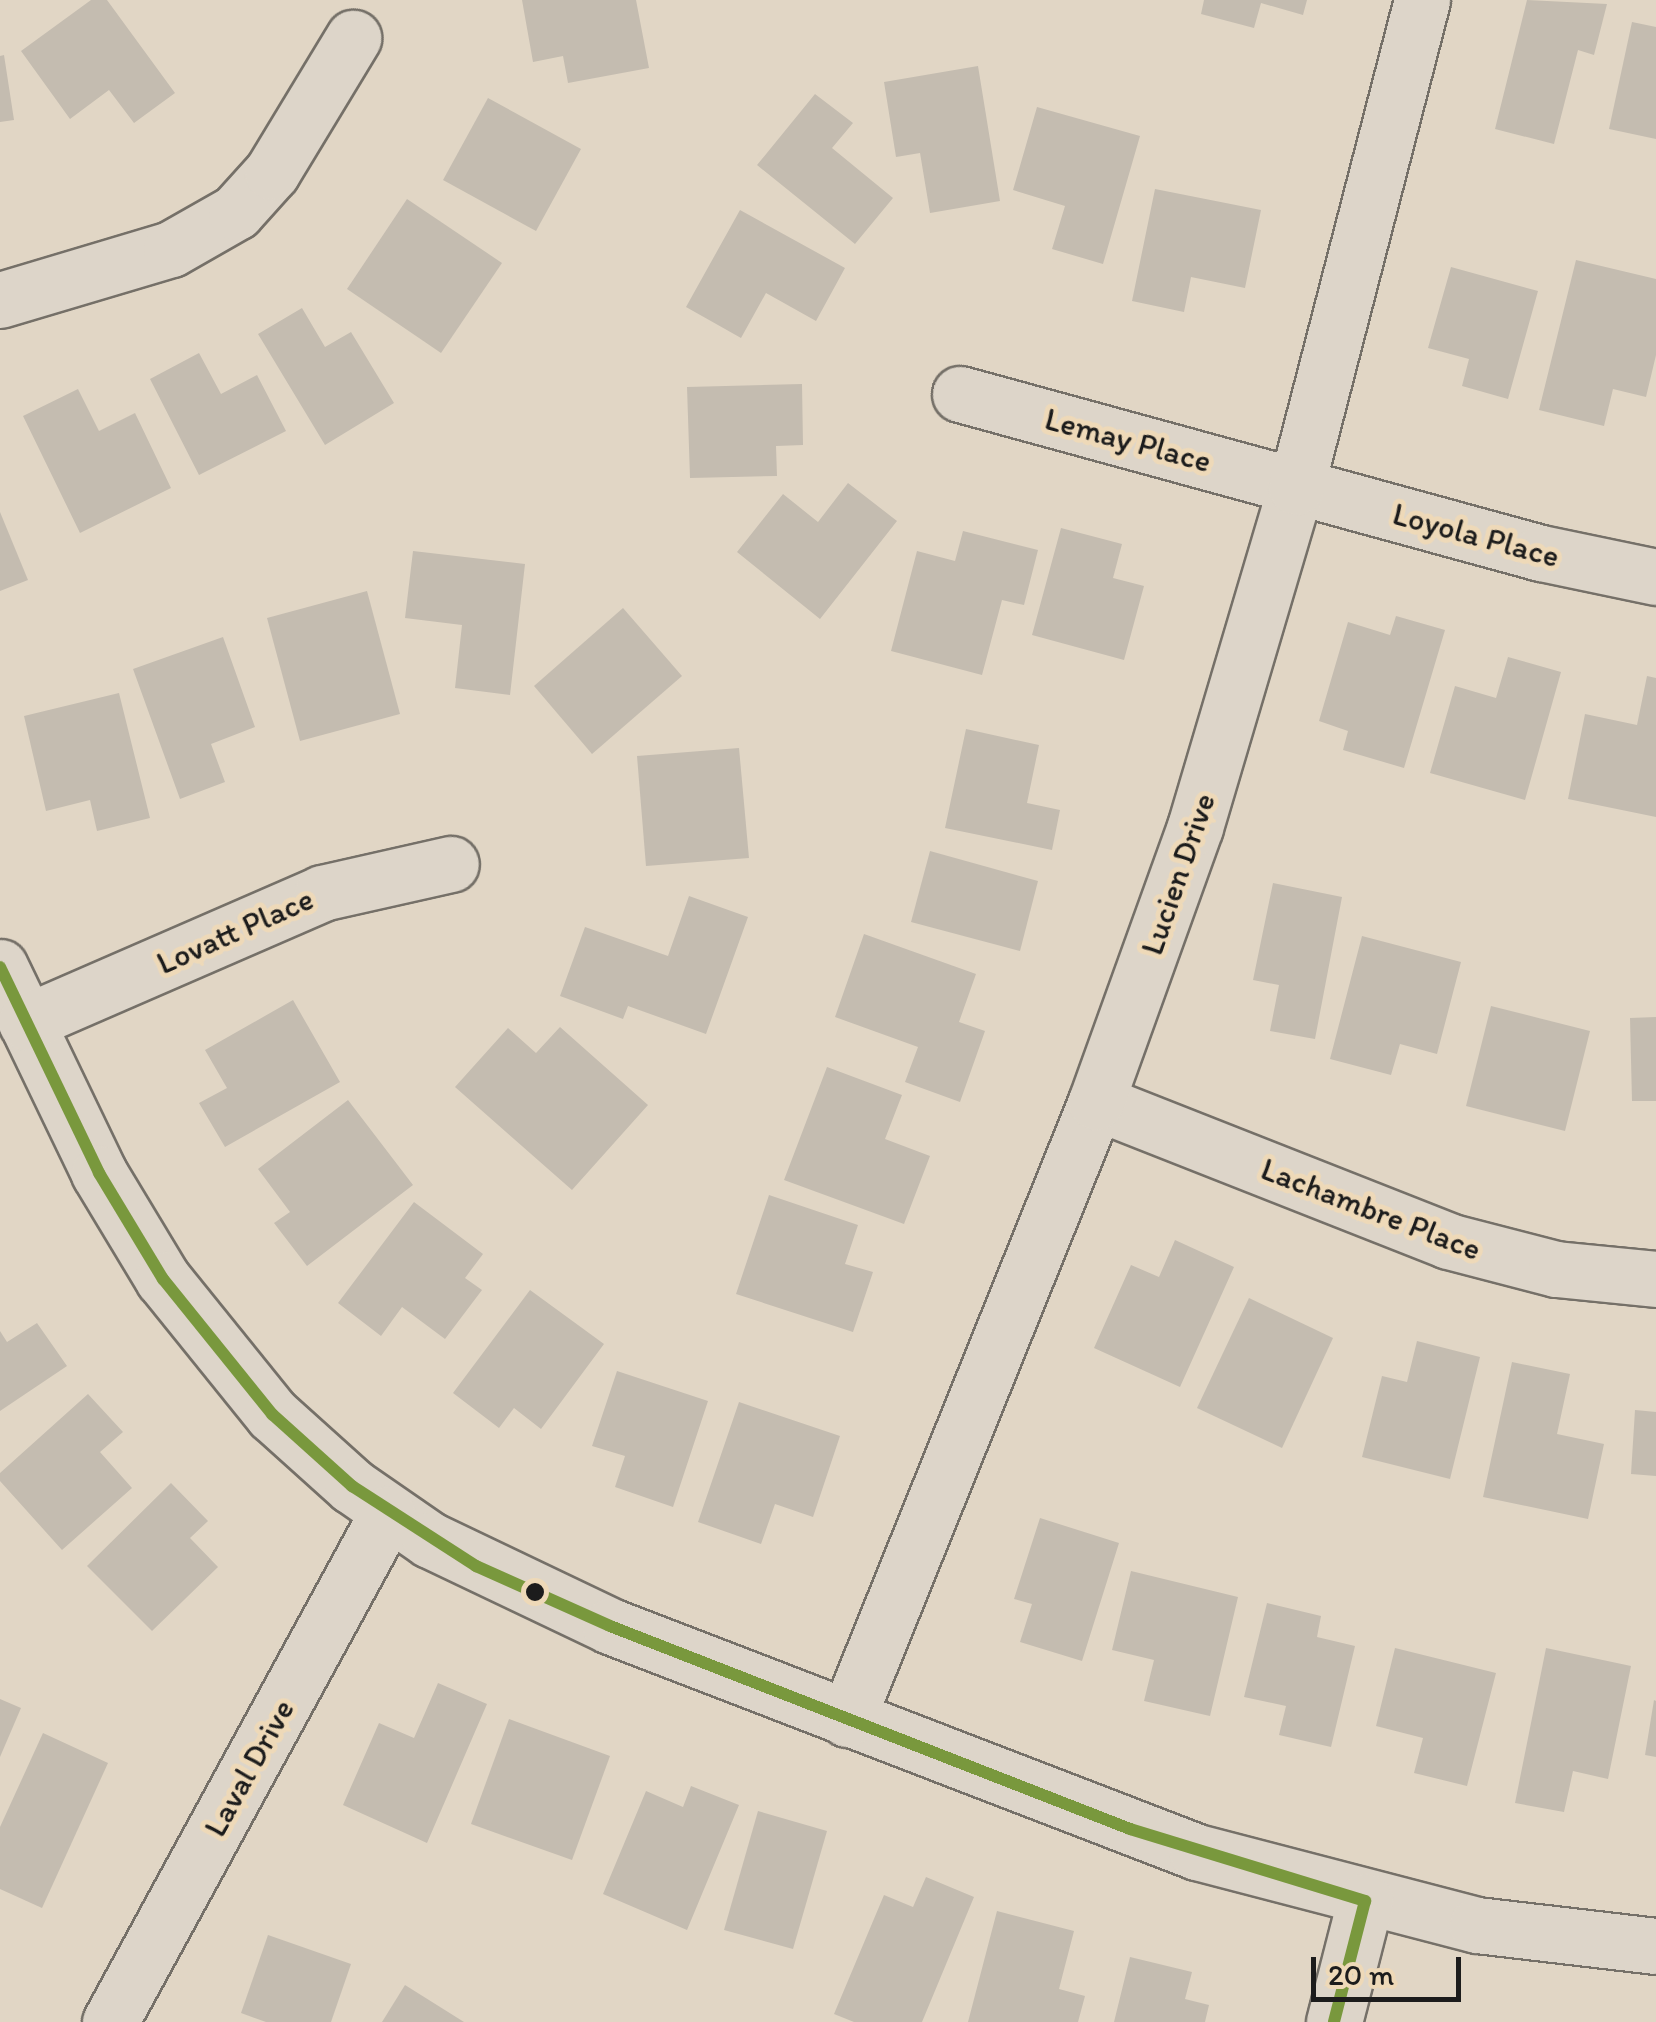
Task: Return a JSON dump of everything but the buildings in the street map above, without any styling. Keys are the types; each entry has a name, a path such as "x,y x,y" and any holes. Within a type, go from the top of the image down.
{"street":[{"name":"Lucien Drive","path":"847,1719 1096,1102 1231,718 1296,487 1422,0"},
{"path":"0,300 172,249 236,212 272,172 353,38"},
{"name":"Lemay Place","path":"960,394 1296,487"},
{"name":"Loyola Place","path":"1296,487 1656,578"},
{"name":"Lovatt Place","path":"26,1022 322,893 451,864"},
{"path":"0,967 99,1173 163,1280 272,1414 387,1514 552,1602 1130,1829 1365,1901 1477,1925 1656,1946"},
{"name":"Lachambre Place","path":"1096,1102 1448,1242 1556,1269 1656,1279"},
{"name":"Laval Drive","path":"110,2022 387,1514"},
{"path":"1334,2022 1365,1901"}],"transit line":[{"path":"0,967 99,1173 163,1279 272,1414 352,1486 476,1566 610,1626 1130,1829 1365,1901 1334,2022"}]}
